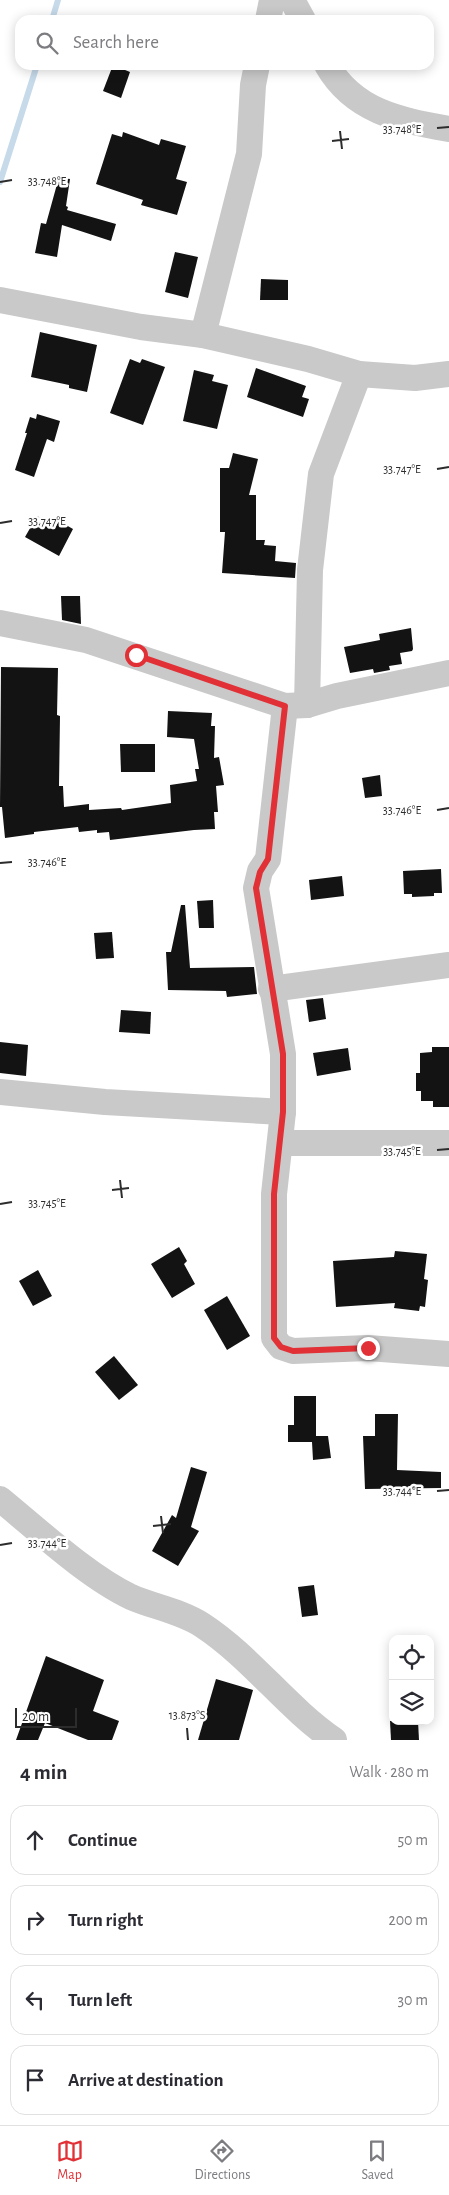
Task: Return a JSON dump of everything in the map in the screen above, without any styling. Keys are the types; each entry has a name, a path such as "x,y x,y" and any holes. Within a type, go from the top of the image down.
{"street":[{"path":"269,15 272,0"},
{"path":"292,0 300,15"},
{"path":"204,335 249,154 253,85 256,70"},
{"path":"330,70 335,80 363,103 400,120 449,128"},
{"path":"0,300 141,327 204,335 308,359 358,374 378,377 414,378 449,374"},
{"path":"358,374 321,474 296,706 268,859 260,872 256,888 283,1054 283,1112 274,1194 274,1338 281,1347 293,1351 368,1348 449,1354"},
{"path":"0,623 86,640 296,706 449,673"},
{"path":"271,989 449,965"},
{"path":"0,1092 105,1102 283,1112"},
{"path":"280,1143 449,1143"},
{"path":"0,1499 101,1580 132,1597 163,1607 200,1624 227,1643 295,1708 334,1740"}],"building":[{"path":"111,70 130,72 121,98 103,91"},
{"path":"123,132 159,145 161,139 186,146 176,179 187,182 177,215 141,205 143,200 96,184 112,134 122,137"},
{"path":"59,177 70,179 67,210 116,224 111,241 62,225 57,257 35,253 41,223 46,224"},
{"path":"175,252 198,257 188,298 165,292"},
{"path":"261,279 288,280 288,300 260,300"},
{"path":"40,332 97,345 87,392 69,388 69,385 31,377"},
{"path":"130,359 140,363 142,359 165,367 143,425 110,413"},
{"path":"256,368 306,386 302,397 309,399 303,417 247,397"},
{"path":"194,370 214,375 212,381 228,385 217,429 183,421"},
{"path":"37,414 60,421 54,442 47,439 34,477 15,470 30,417 36,419"},
{"path":"233,453 258,459 249,495 256,495 256,540 265,540 264,545 276,546 275,561 296,563 295,578 222,573 225,532 220,532 220,468 229,468"},
{"path":"37,516 56,526 59,521 73,529 59,556 25,537"},
{"path":"61,596 80,596 81,624 62,620"},
{"path":"411,628 413,649 412,651 400,653 402,664 389,666 390,670 374,673 373,669 350,673 344,647 380,640 379,634"},
{"path":"1,667 58,668 57,715 60,716 59,786 63,786 64,807 89,804 89,810 121,808 122,810 171,803 170,785 197,781 195,769 199,769 194,739 167,737 168,711 212,713 211,726 215,726 214,758 219,757 224,785 216,786 218,812 214,812 215,829 110,840 109,832 97,833 97,830 79,832 78,827 34,832 34,834 5,838 2,807 0,807"},
{"path":"120,744 155,744 155,772 121,772"},
{"path":"380,775 382,796 365,798 362,778"},
{"path":"441,869 442,893 434,893 434,896 412,897 412,894 404,894 403,871"},
{"path":"342,876 344,896 311,900 309,880"},
{"path":"213,900 214,928 199,928 197,901"},
{"path":"181,905 185,905 190,968 254,967 257,994 227,997 226,991 168,990 166,952 171,952"},
{"path":"112,932 114,958 96,959 94,933"},
{"path":"323,998 326,1019 309,1022 306,1000"},
{"path":"121,1010 151,1012 150,1034 119,1032"},
{"path":"0,1042 28,1045 26,1076 0,1073"},
{"path":"432,1047 449,1047 449,1107 433,1107 433,1101 421,1101 421,1091 416,1091 416,1073 420,1073 420,1053 432,1052"},
{"path":"348,1048 351,1070 317,1076 313,1053"},
{"path":"179,1247 187,1261 184,1264 195,1284 172,1298 151,1264"},
{"path":"395,1251 427,1254 424,1279 428,1280 425,1307 420,1306 419,1311 394,1308 395,1303 336,1307 333,1261 394,1257"},
{"path":"38,1270 52,1296 33,1306 19,1281"},
{"path":"227,1296 250,1336 227,1350 204,1310"},
{"path":"114,1356 138,1385 119,1400 95,1372"},
{"path":"294,1396 316,1396 316,1436 328,1436 331,1458 313,1460 312,1442 288,1442 288,1425 294,1425"},
{"path":"375,1414 398,1414 397,1470 441,1472 441,1488 365,1489 363,1436 375,1436"},
{"path":"191,1467 207,1472 191,1527 199,1531 178,1566 152,1551 172,1515 176,1518"},
{"path":"314,1585 318,1615 302,1617 298,1587"},
{"path":"46,1656 104,1680 93,1711 119,1721 112,1740 88,1740 45,1723 38,1740 16,1740"},
{"path":"216,1679 253,1690 239,1740 198,1740"},
{"path":"390,1725 418,1725 419,1740 391,1740"}],"waterway":[{"path":"54,15 58,0"},
{"path":"0,182 35,70"}],"route":[{"path":"136,655 285,706 268,859 260,872 256,888 283,1054 283,1112 274,1194 274,1338 281,1347 293,1351 368,1348"}]}
